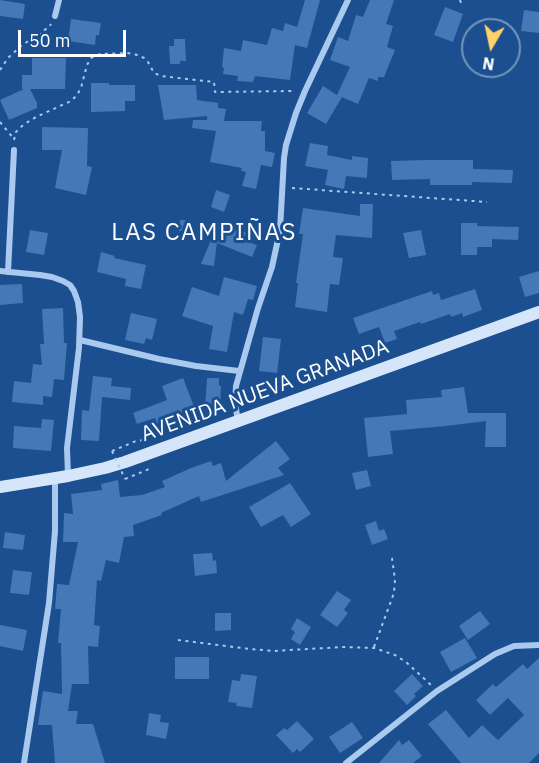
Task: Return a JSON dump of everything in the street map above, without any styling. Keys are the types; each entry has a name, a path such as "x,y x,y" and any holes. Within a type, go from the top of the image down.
{"street":[{"path":"55,16 59,0"},
{"path":"238,421 235,395 239,371 276,251 280,230 286,145 305,91 348,0"},
{"path":"8,272 14,150"},
{"path":"0,271 52,276 70,285 78,303 80,317 80,340 55,531 49,603 24,763"},
{"name":"AVENIDA NUEVA GRANADA","path":"0,487 62,477 125,462 539,312"},
{"path":"80,340 159,359 239,371"},
{"path":"346,763 437,691 503,650 514,646 539,645"}],"path":[{"path":"0,70 8,58 49,27 55,16"},
{"path":"0,123 14,139 16,132 23,125 71,101 81,88 91,58 100,54 138,55 148,62 154,74 214,82 215,92 305,91"},
{"path":"283,187 487,202"},
{"path":"136,441 112,451 124,479 148,469"},
{"path":"374,648 393,593 395,580 392,558"},
{"path":"178,640 273,651 343,647 374,648 406,662 437,691"}],"building":[{"path":"0,0 25,4 23,19 0,16"},
{"path":"305,0 320,0 307,48 295,45 290,80 255,76 253,82 237,81 238,76 223,74 224,48 241,51 243,40 267,45 272,28 283,31 285,23 297,27"},
{"path":"370,0 394,0 386,24 393,26 387,47 395,50 384,77 378,77 378,81 369,78 358,104 342,97 326,124 307,113 323,86 337,95 350,67 330,60 338,37 348,41 356,15 363,17"},
{"path":"445,7 463,14 453,42 434,35"},
{"path":"524,10 539,12 539,33 521,31"},
{"path":"71,19 101,23 95,45 68,41"},
{"path":"174,39 185,39 186,61 180,61 180,64 170,64 169,46 174,46"},
{"path":"32,58 66,58 65,89 30,89 37,108 9,120 0,100 24,89 22,89 22,75 32,75"},
{"path":"91,83 135,85 135,101 125,101 125,111 91,112"},
{"path":"158,85 196,85 197,100 218,103 218,108 226,109 224,121 262,121 261,131 265,131 265,151 275,153 272,167 261,165 256,189 242,186 246,172 241,171 242,168 210,162 216,131 192,128 193,120 207,120 207,116 164,120"},
{"path":"42,127 88,128 87,166 92,167 86,195 55,188 62,150 42,150"},
{"path":"310,143 328,146 327,155 352,160 352,156 368,158 367,178 346,176 344,189 325,185 328,170 305,166"},
{"path":"473,160 473,169 513,170 512,183 472,182 472,185 430,185 430,179 392,180 391,161"},
{"path":"216,190 230,195 224,212 211,207"},
{"path":"360,204 373,204 372,238 336,235 333,257 343,258 339,285 330,284 327,312 295,307 303,234 299,234 303,208 360,216"},
{"path":"180,220 192,221 191,232 179,231"},
{"path":"219,221 254,236 251,243 257,245 252,257 217,243 214,266 201,264"},
{"path":"461,223 477,223 477,226 519,227 518,240 492,239 492,247 477,247 477,255 461,255"},
{"path":"30,230 48,233 44,255 26,252"},
{"path":"421,230 426,255 409,258 403,233"},
{"path":"101,252 115,256 114,258 146,265 141,289 125,286 126,279 97,272"},
{"path":"539,271 539,293 525,297 519,277"},
{"path":"224,277 257,286 253,300 248,299 243,315 234,312 227,352 209,349 213,326 182,316 192,287 219,296"},
{"path":"22,284 23,303 0,305 0,285"},
{"path":"475,289 482,310 463,317 462,313 451,317 450,314 421,324 420,322 394,331 397,339 385,343 379,327 359,334 353,318 432,291 433,295 439,293 441,300"},
{"path":"63,308 64,343 67,343 64,380 54,379 52,397 43,396 43,405 12,402 14,381 31,383 33,364 42,365 40,344 44,344 42,309"},
{"path":"131,313 157,319 152,340 146,338 144,344 125,340"},
{"path":"263,337 281,339 277,373 259,371"},
{"path":"93,376 112,378 111,386 131,388 130,400 102,397 99,441 81,440 82,410 89,411"},
{"path":"183,378 195,409 170,418 171,422 158,426 155,418 137,424 133,413 167,400 162,386"},
{"path":"207,378 219,378 220,408 205,407"},
{"path":"464,387 468,413 506,413 506,447 485,447 486,421 390,431 393,454 368,457 364,418 407,414 406,400 442,397 441,390"},
{"path":"42,419 54,420 51,451 13,448 14,426 41,428"},
{"path":"276,441 290,459 278,468 284,475 201,502 199,496 161,513 162,515 133,525 134,536 124,537 119,563 106,560 101,581 97,580 94,625 100,626 98,647 88,646 89,684 72,684 68,711 78,711 76,724 93,724 105,763 55,763 52,725 38,725 43,691 62,694 61,643 58,643 61,609 55,609 57,584 69,585 78,542 63,542 64,513 73,514 71,494 102,490 101,484 118,480 120,497 142,495 165,487 162,481 211,461 213,466 221,463 226,481"},
{"path":"367,470 371,486 356,490 352,473"},
{"path":"290,483 311,514 291,527 283,515 261,527 249,507"},
{"path":"376,521 379,531 384,529 388,539 372,545 365,525"},
{"path":"5,532 25,535 23,550 3,548"},
{"path":"212,553 213,561 216,560 217,573 195,576 193,554"},
{"path":"13,570 32,572 29,595 10,593"},
{"path":"337,591 351,600 344,610 348,613 337,627 320,615"},
{"path":"480,611 490,624 468,640 459,626"},
{"path":"215,613 231,613 231,630 215,631"},
{"path":"297,618 311,627 300,645 291,639 295,632 291,629"},
{"path":"0,625 27,630 23,651 0,646"},
{"path":"465,638 477,658 451,672 440,652"},
{"path":"175,657 209,657 209,679 175,679"},
{"path":"539,658 539,753 529,763 461,763 428,724 446,710 469,738 482,725 498,740 524,715 508,698 490,715 476,700 493,684 496,687 523,664 527,669"},
{"path":"241,674 257,676 252,708 236,706 237,703 228,702 232,680 240,681"},
{"path":"412,674 423,686 407,705 394,691"},
{"path":"149,713 161,715 160,722 169,723 166,739 146,735"},
{"path":"297,721 314,739 300,752 297,749 293,753 276,735 284,728 287,730"},
{"path":"352,722 363,738 340,753 329,737"},
{"path":"399,740 402,745 409,740 422,756 413,763 379,763"}],"district":[{"name":"LAS CAMPIÑAS","path":"204,233"}]}
